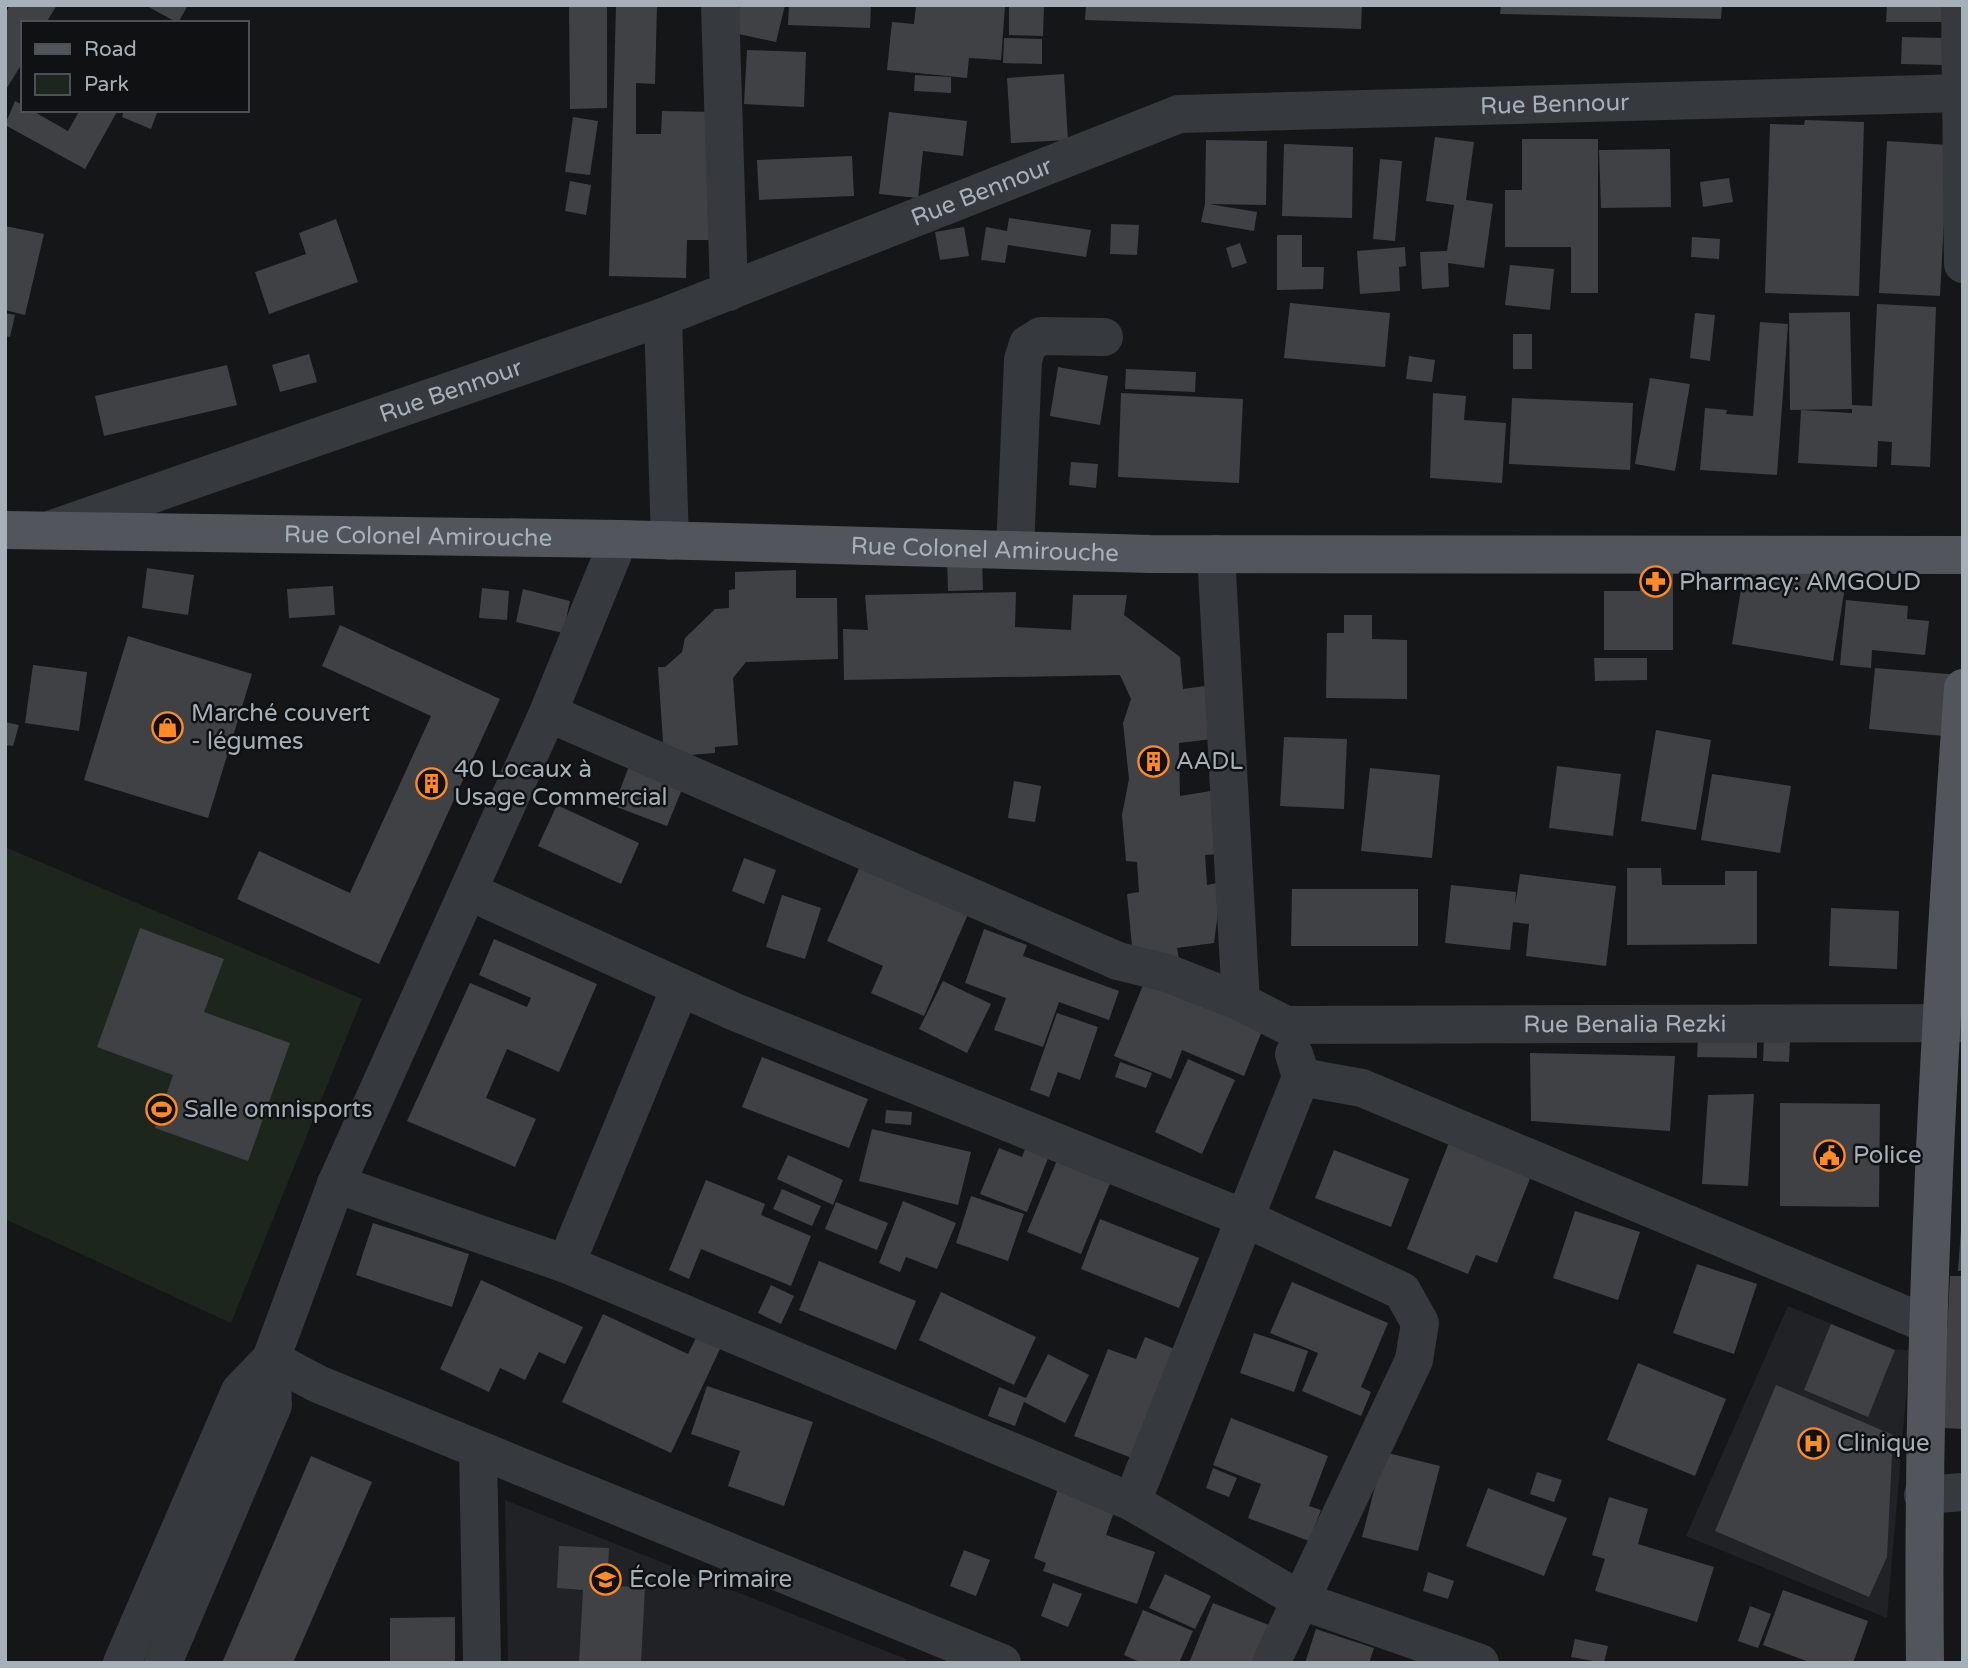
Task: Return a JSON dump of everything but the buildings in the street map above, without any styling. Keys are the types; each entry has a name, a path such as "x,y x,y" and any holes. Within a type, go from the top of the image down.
{"main road":[{"name":"Rue Colonel Amirouche","path":"5,530 619,539 1216,554 1963,555"},
{"path":"1925,1663 1923,1495 1927,1324 1951,1023 1963,688"}],"street":[{"path":"720,5 729,292"},
{"path":"1960,5 1963,264"},
{"name":"Rue Bennour","path":"46,531 651,322 1179,114 1961,93"},
{"path":"651,322 670,541"},
{"path":"1015,550 1023,360 1028,344 1041,336 1104,337"},
{"path":"163,1663 273,1405 271,1359 336,1184 548,713 619,539"},
{"path":"1216,554 1241,1002"},
{"path":"548,713 1118,961 1167,973 1241,1002 1286,1025 1301,1077 1132,1502"},
{"path":"468,891 680,988 1244,1218 1402,1291 1420,1323 1414,1360 1271,1663"},
{"path":"566,1264 680,988"},
{"name":"Rue Benalia Rezki","path":"1286,1025 1951,1023"},
{"path":"1301,1077 1362,1088 1927,1324"},
{"path":"336,1184 566,1264 1132,1502 1302,1601 1480,1663"},
{"path":"271,1359 317,1384 992,1661"},
{"path":"122,1663 240,1391 271,1359"},
{"path":"478,1450 482,1663"},
{"path":"1923,1495 1963,1492"}],"shaded area":[{"name":"Clinique","path":"1788,1306 1895,1350 1910,1350 1887,1618 1686,1536"},
{"name":"École Primaire","path":"505,1500 906,1659 906,1663 508,1663"}],"green space":[{"name":"Salle omnisports","path":"5,847 362,999 231,1323 5,1219"}],"place":[{"name":"Pharmacy: AMGOUD","path":"1656,582"},
{"name":"Marché couvert - légumes","path":"168,727"},
{"name":"AADL","path":"1153,761"},
{"name":"40 Locaux à Usage Commercial","path":"431,783"},
{"name":"Salle omnisports","path":"161,1109"},
{"name":"Police","path":"1830,1155"},
{"name":"Clinique","path":"1814,1443"},
{"name":"École Primaire","path":"606,1579"}]}
